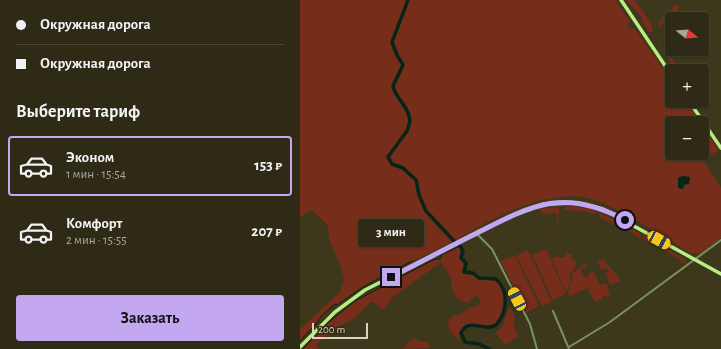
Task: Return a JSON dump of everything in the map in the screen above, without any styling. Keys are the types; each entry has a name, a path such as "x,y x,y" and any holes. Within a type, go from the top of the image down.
{"main road":[{"path":"620,0 665,66"},
{"path":"694,108 721,148"},
{"path":"300,347 330,316 352,298 476,233 535,206 553,203 578,203 610,212 721,274"}],"street":[{"path":"476,233 492,249 530,324 537,349"},
{"path":"553,312 569,348 610,322 721,240"}],"shaded area":[{"path":"300,0 615,0 630,22 627,25 631,30 634,28 665,71 665,108 691,108 696,116 665,116 665,160 703,160 721,188 721,238 701,253 691,253 610,206 583,197 559,197 523,206 511,211 374,280 337,305 334,304 300,341 300,329 339,293 344,279 341,266 330,242 327,224 311,210 300,217"},
{"path":"626,0 634,0 637,3 651,23 653,30 652,32 649,32 642,21 642,18"},
{"path":"676,4 678,4 676,6 679,6 676,12 669,12"},
{"path":"664,15 665,22 660,26 658,25"},
{"path":"657,39 665,50 665,52"},
{"path":"667,56 670,56 676,64 672,64"},
{"path":"709,135 719,150 709,156"},
{"path":"682,176 690,177 689,184 684,185 683,189 678,188 678,178"},
{"path":"553,207 559,208 558,235 557,213 545,214 540,211 540,209"},
{"path":"565,207 590,208 597,212 591,214 586,211 564,210"},
{"path":"599,212 641,234 640,238 599,217"},
{"path":"644,235 686,260 686,264 659,246 651,244 642,238"},
{"path":"460,246 460,259 464,265 462,271 465,274 474,275 478,279 495,279 504,294 504,311 496,324 492,327 488,328 473,324 466,325 461,330 459,340 452,334 448,325 451,318 454,315 460,315 467,309 480,304 480,300 476,295 467,303 458,298 455,295 448,273 441,262 393,297 384,309 381,309 374,302 371,302 355,318 344,323 316,345 319,349 303,349 330,321 355,301 433,260 438,259 441,261 441,255"},
{"path":"546,249 566,294 553,300 532,255"},
{"path":"528,250 552,302 542,306 516,256"},
{"path":"567,253 572,255 571,259 576,261 575,268 570,274 570,283 566,292 552,259 558,256 561,258 565,257"},
{"path":"515,256 539,306 527,312 501,262 502,260"},
{"path":"603,259 621,280 610,285 606,273 609,271 607,268 601,270 598,262"},
{"path":"585,263 588,265 580,270 586,278 592,271 595,274 599,285 606,283 610,295 606,297 604,296 602,299 595,302 588,288 569,296 568,294 573,273"},
{"path":"512,308 515,320 513,321 518,337 505,345 495,332 498,331 505,322 504,320 509,309"},
{"path":"414,338 419,341 427,342 430,348 402,349"}],"waterway":[{"path":"408,0 392,42 403,65 393,86 396,94 405,106 410,121 407,131 388,157 392,164 403,168 416,180 419,195 426,211 454,241"},
{"path":"303,349 330,321 355,301 433,260 441,258 441,255 460,246"},
{"path":"460,246 463,251 461,258 466,263 464,272 473,273 479,278 496,279 505,295 505,308 496,325 491,327 472,325 464,328 461,333 465,342 479,344 489,349"},
{"path":"300,341 316,324 322,315 335,304 337,305 363,287 412,261"}],"route":[{"path":"391,277 515,214 535,206 570,202 586,204 603,209 625,220"}]}
